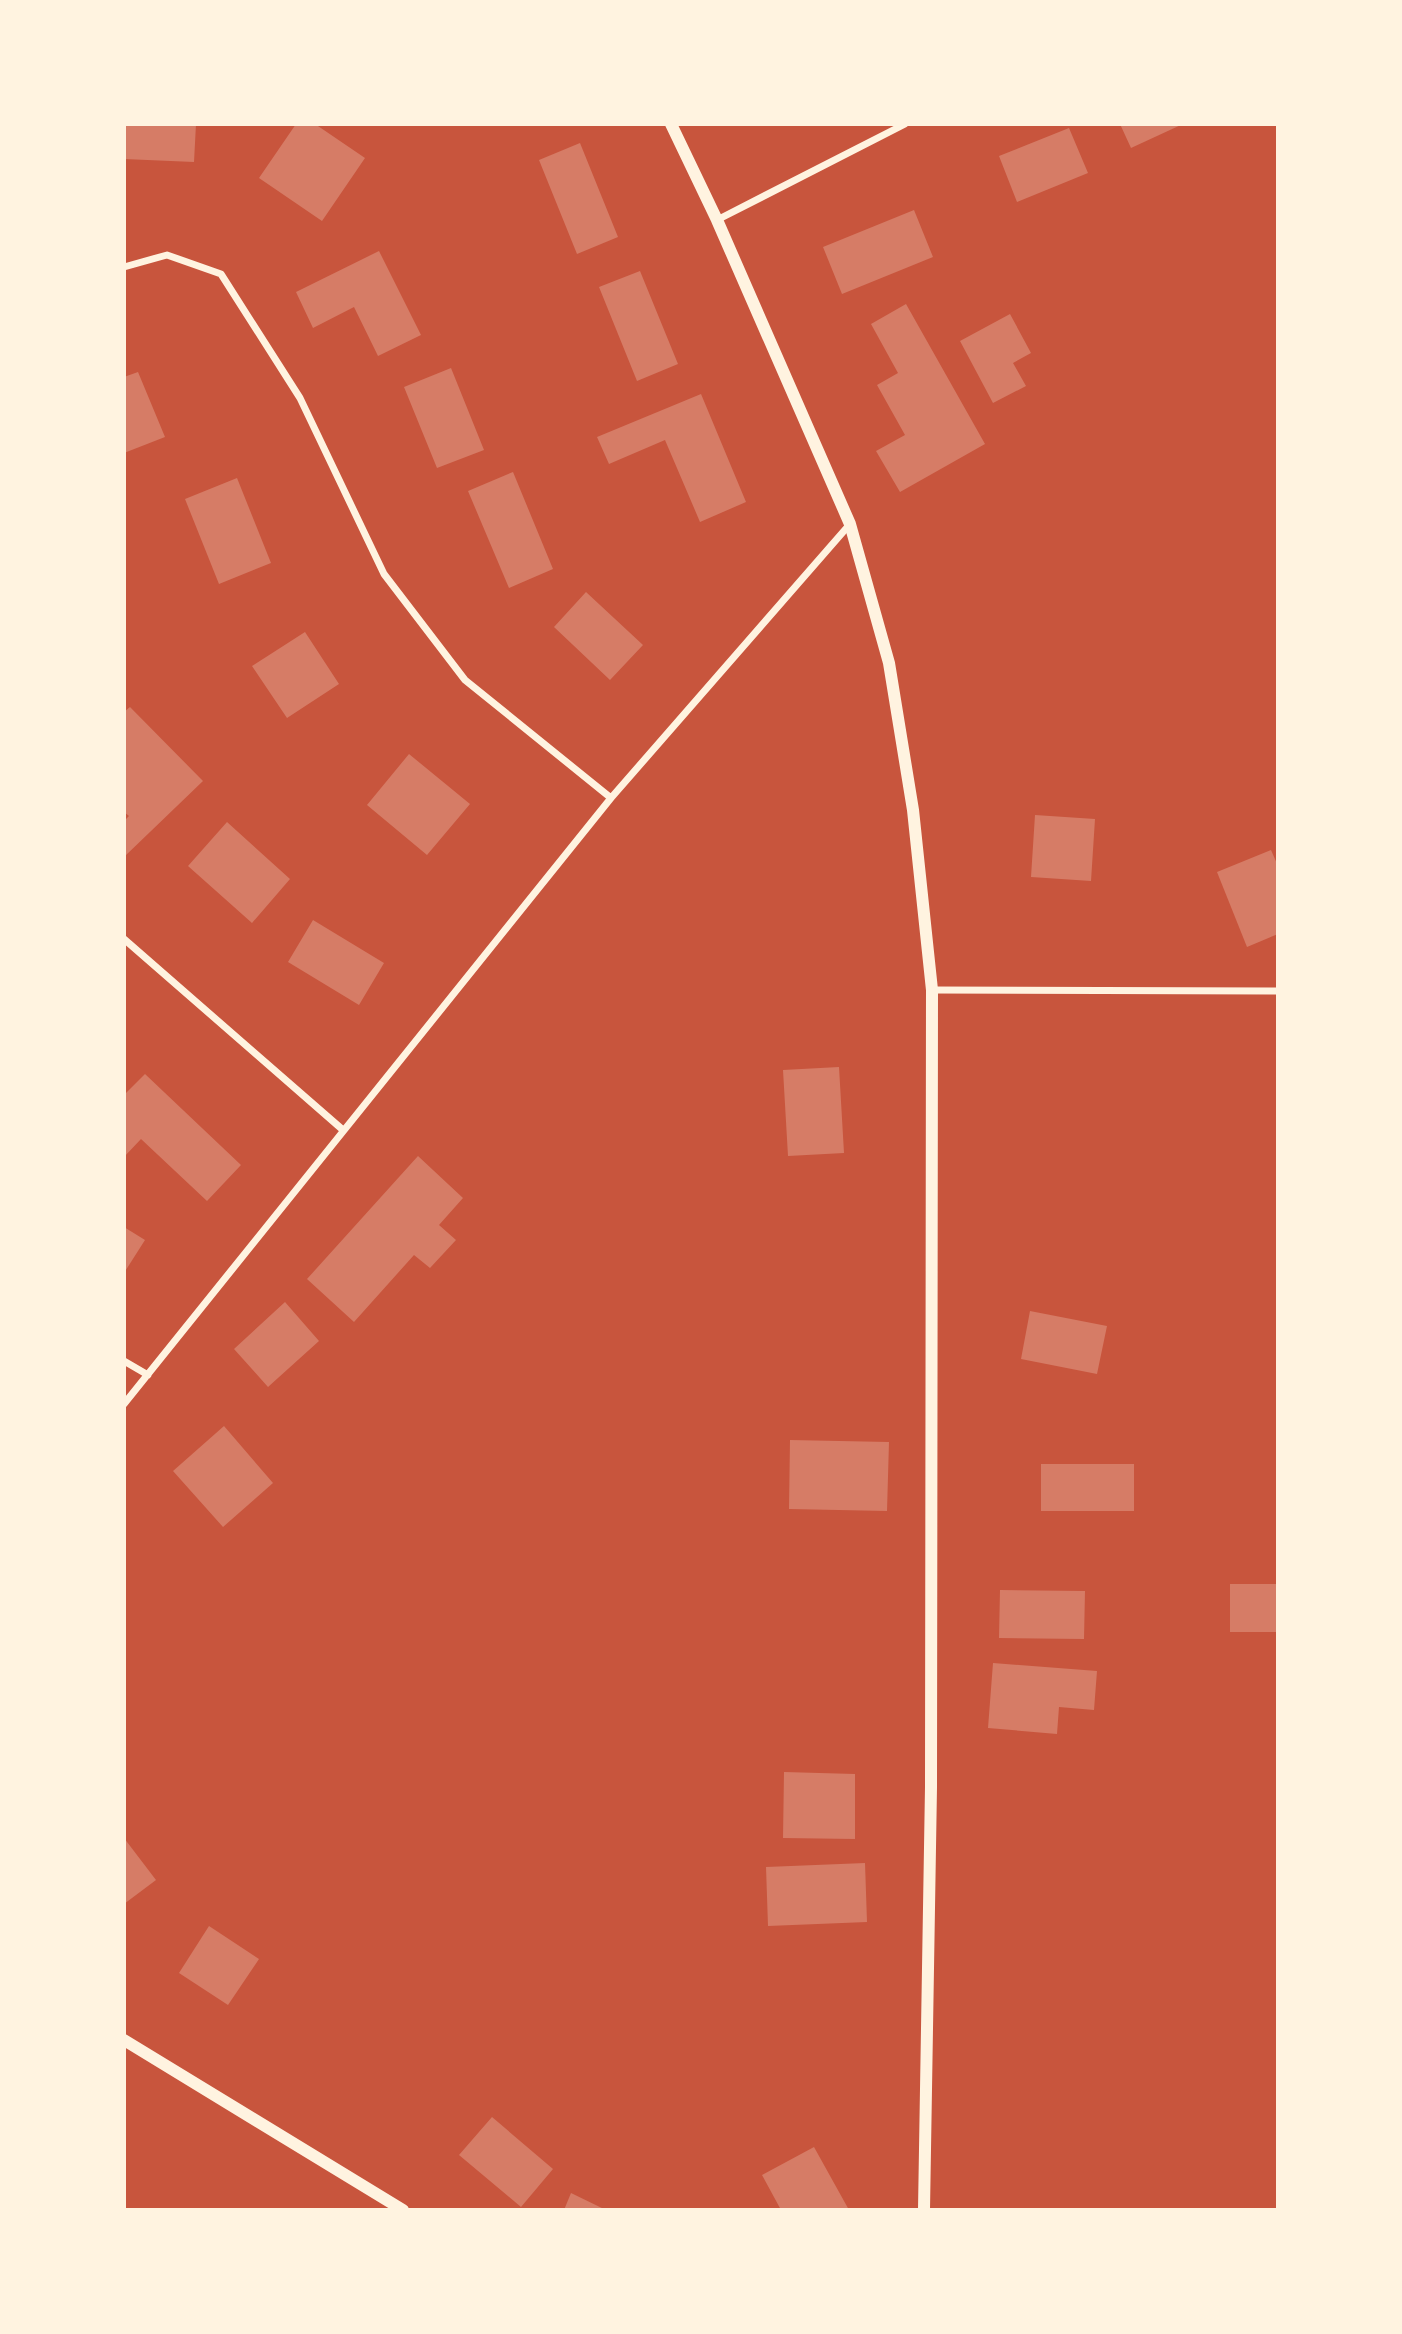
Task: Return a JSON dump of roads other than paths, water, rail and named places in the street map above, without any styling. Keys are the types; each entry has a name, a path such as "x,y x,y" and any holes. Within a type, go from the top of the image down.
{"street":[{"path":"671,124 717,220 850,524 889,663 913,810 933,990 930,1801 924,2210"},
{"path":"717,220 905,124"},
{"path":"124,267 167,255 221,274 300,398 384,574 465,680 611,798"},
{"path":"124,1404 611,798 850,524"},
{"path":"124,939 343,1130"},
{"path":"933,990 1278,990"},
{"path":"124,1361 148,1375"},
{"path":"124,2040 403,2210"}]}
